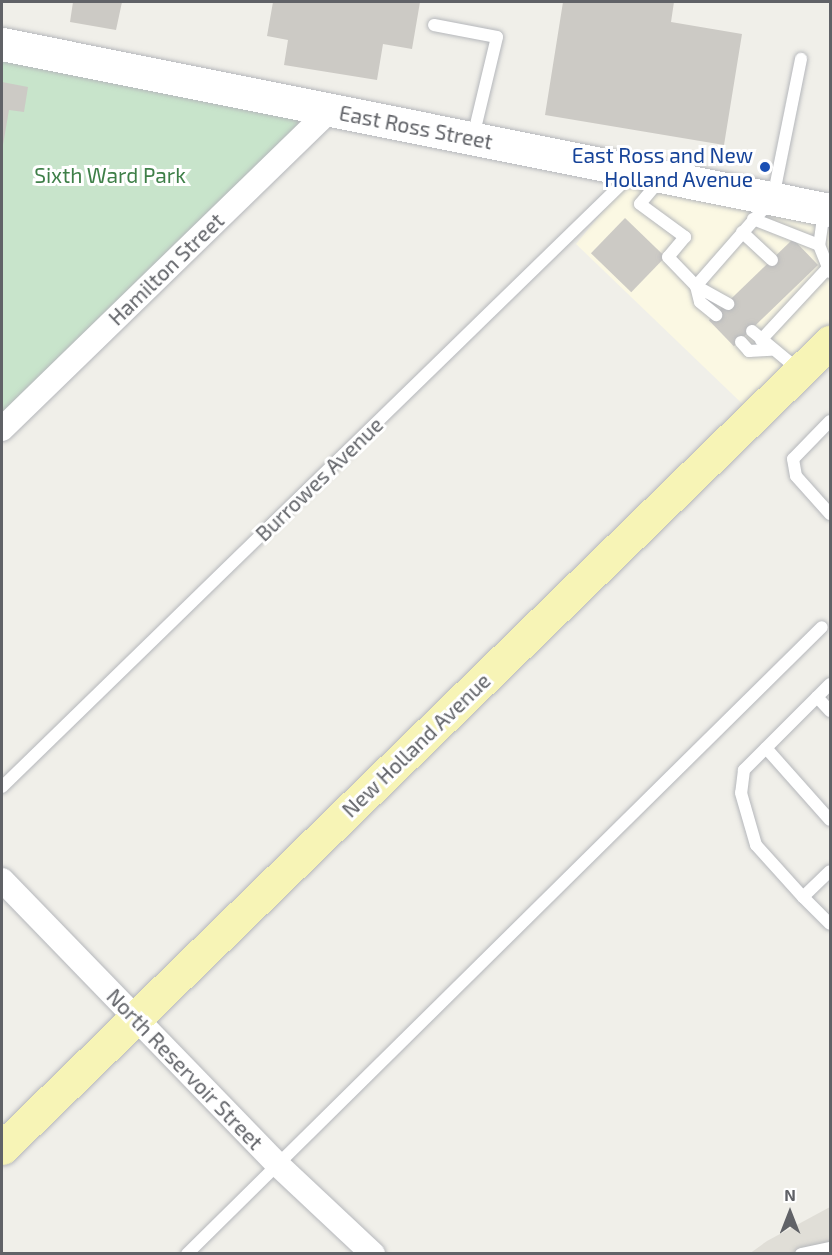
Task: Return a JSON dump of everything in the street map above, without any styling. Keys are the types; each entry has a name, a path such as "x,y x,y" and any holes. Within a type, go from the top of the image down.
{"main road":[{"name":"New Holland Avenue","path":"2,1148 831,342"}],"street":[{"name":"East Ross Street","path":"2,44 649,174 763,209 828,210"},
{"name":"Hamilton Street","path":"2,429 330,110"},
{"name":"North Reservoir Street","path":"2,880 277,1164 374,1254"}],"lane":[{"path":"434,25 497,37 473,138"},
{"path":"696,286 763,209 801,59"},
{"path":"649,174 640,204 685,237 668,257 696,286 728,304"},
{"name":"Burrowes Avenue","path":"2,787 649,174"},
{"path":"763,209 819,245 829,270 802,287 757,335 771,350 801,371"},
{"path":"819,245 828,210"},
{"path":"742,232 772,260"},
{"path":"696,286 700,302 717,315"},
{"path":"741,342 749,351 771,350"},
{"path":"831,421 793,459 796,476 831,514"},
{"path":"188,1254 822,627"},
{"path":"831,684 744,770 741,793 756,845 831,924"},
{"path":"817,697 831,711"},
{"path":"766,748 831,820"},
{"path":"803,897 831,871"},
{"path":"801,1254 831,1248"}],"shaded area":[{"path":"636,171 830,210 830,342 755,416 576,244"},
{"path":"830,1207 830,1253 749,1254 767,1241"}],"green space":[{"name":"Sixth Ward Park","path":"2,44 330,110 2,429"}],"building":[{"path":"73,2 122,2 116,30 70,22"},
{"path":"273,2 420,2 412,49 383,44 377,80 284,65 288,40 267,36"},
{"path":"563,2 674,2 671,22 742,34 724,145 545,115"},
{"path":"2,82 28,87 24,112 9,110 3,145"},
{"path":"625,218 665,257 631,292 591,253"},
{"path":"793,239 818,265 734,346 709,320"}],"place":[{"name":"East Ross and New Holland Avenue","path":"765,167"}]}
